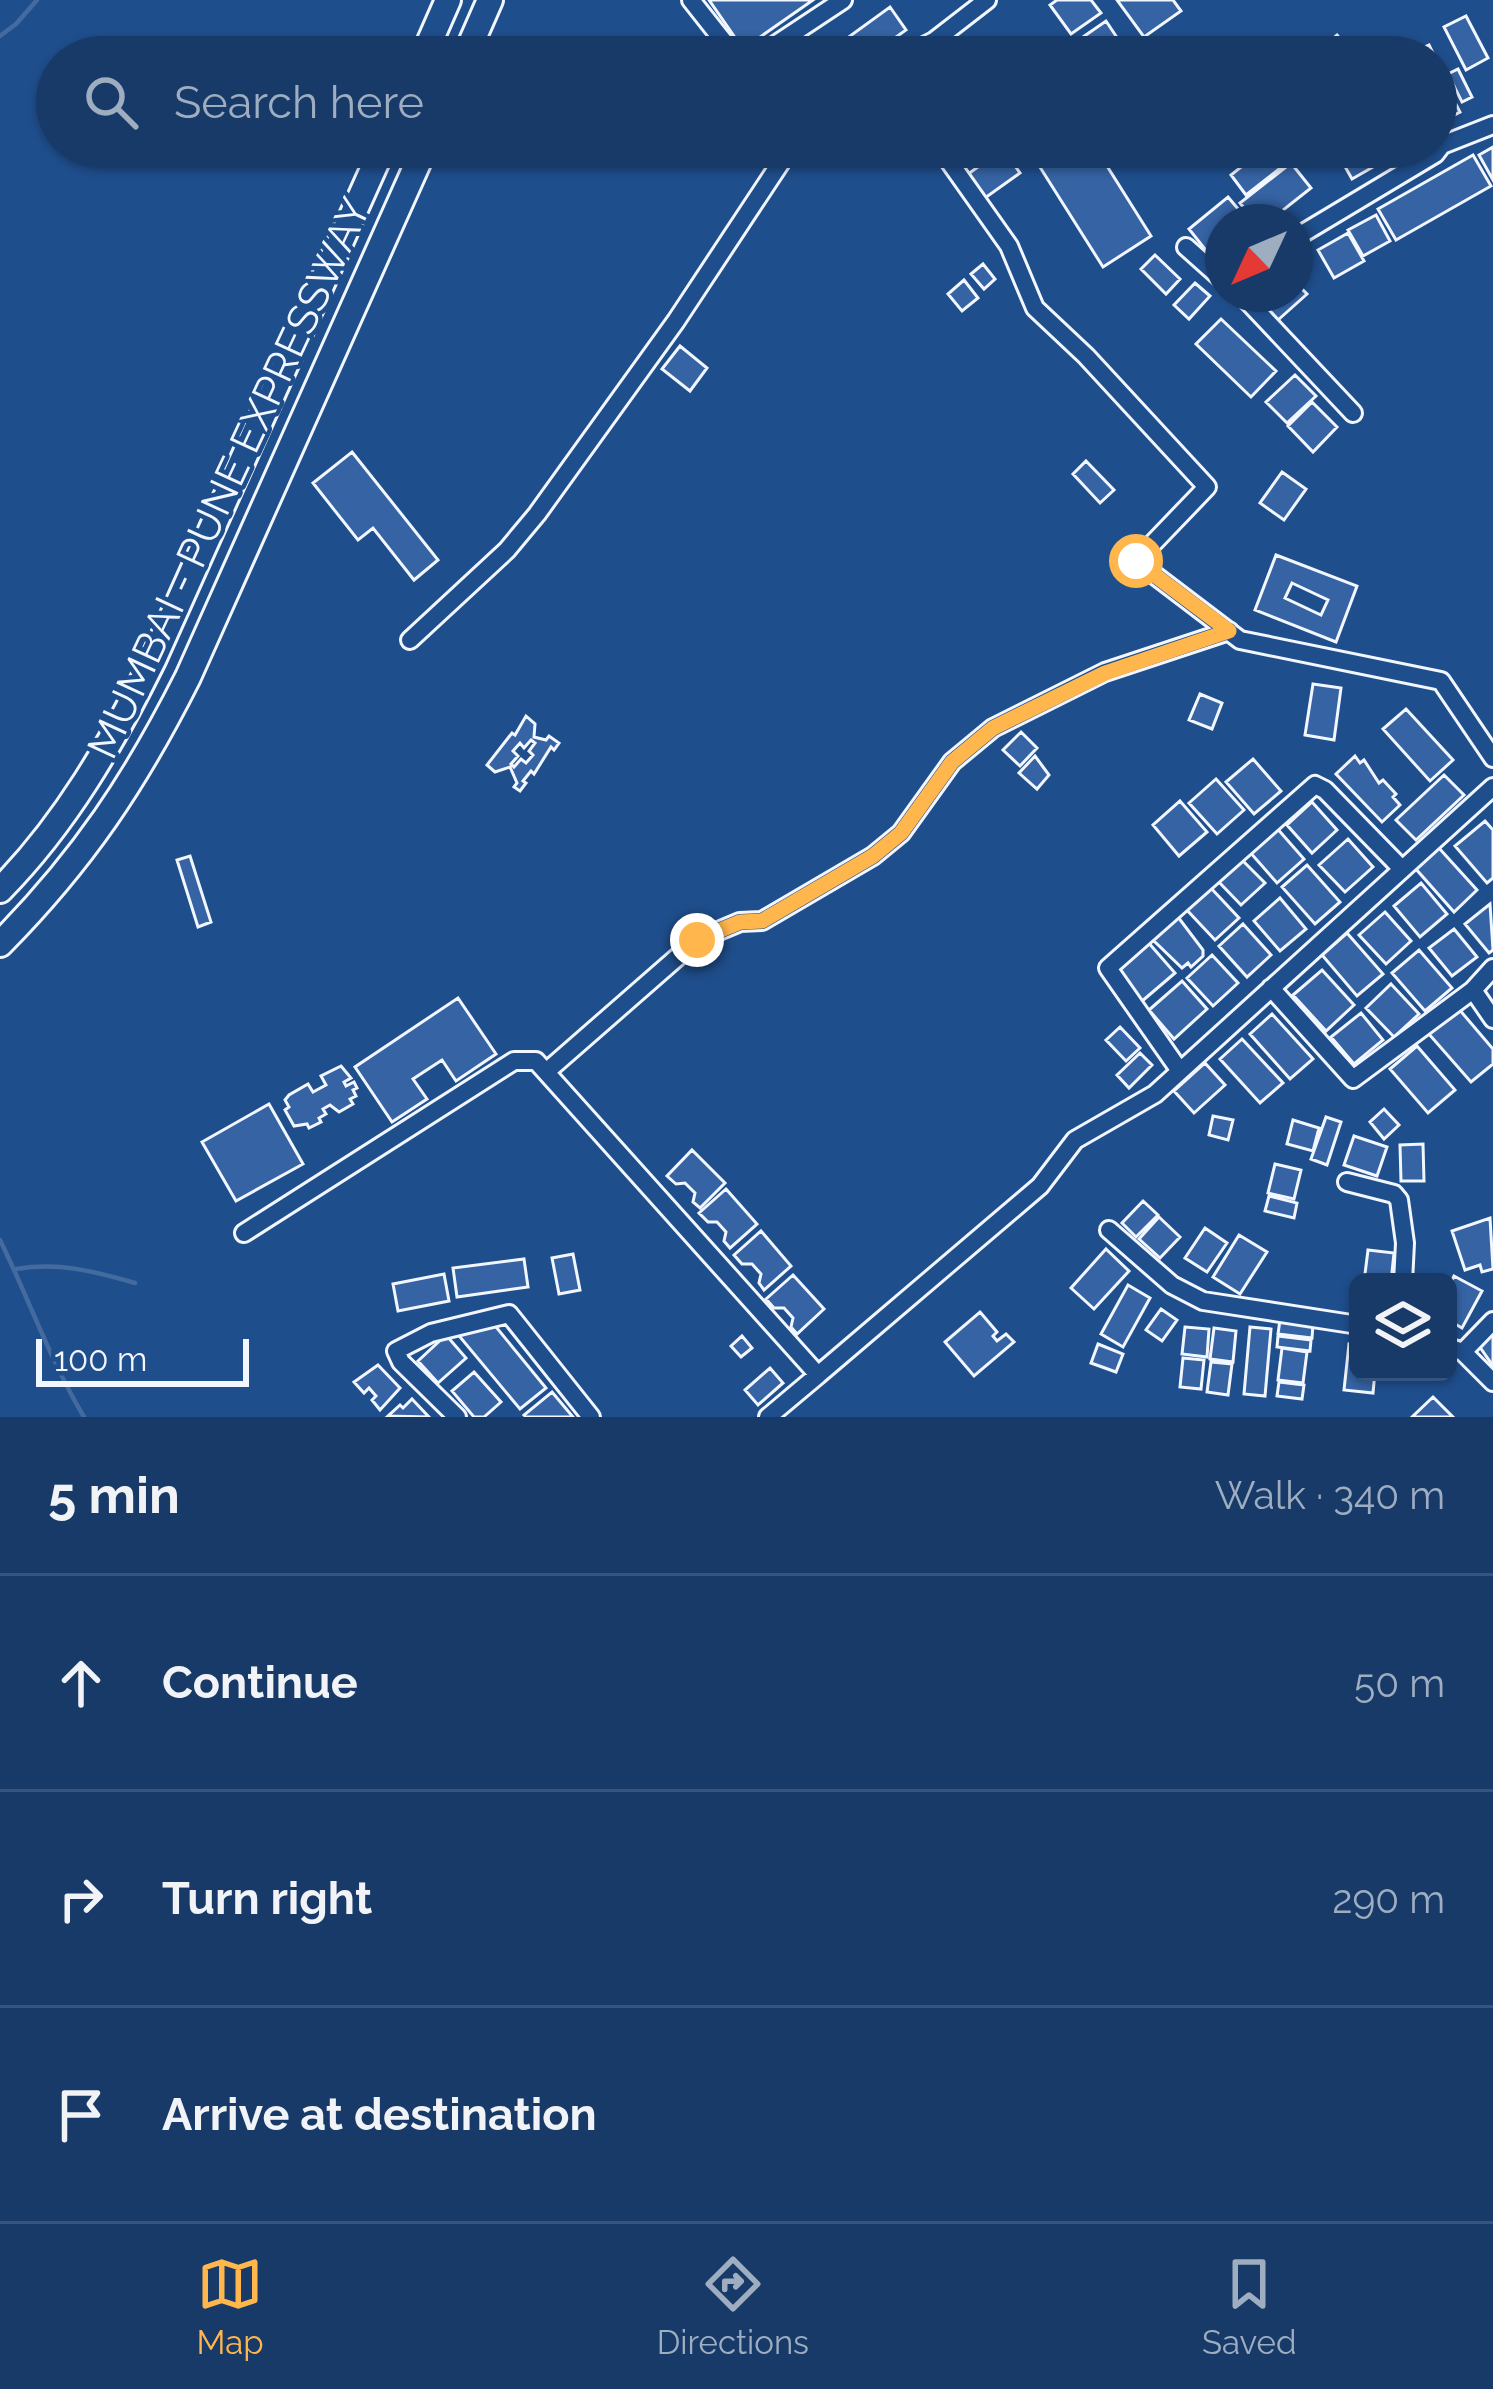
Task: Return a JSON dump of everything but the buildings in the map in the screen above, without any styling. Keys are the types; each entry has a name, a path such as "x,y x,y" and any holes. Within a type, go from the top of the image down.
{"highway":[{"path":"432,36 448,0"},
{"path":"474,36 490,0"},
{"name":"MUMBAI - PUNE EXPRESSWAY","path":"0,890 73,802 117,734 374,168"},
{"name":"MUMBAI - PUNE EXPRESSWAY","path":"0,944 44,900 104,825 150,753 416,168"}],"street":[{"path":"691,0 719,36"},
{"path":"789,36 843,0"},
{"path":"940,36 987,0"},
{"path":"1457,140 1493,125"},
{"path":"410,640 507,550 537,514 676,321 777,168"},
{"path":"954,168 1009,246 1035,308 1207,487 1136,561 1240,640 1441,681 1493,758"},
{"path":"1313,226 1410,168"},
{"path":"1186,247 1205,264"},
{"path":"1258,312 1353,413"},
{"path":"546,1072 697,940 740,922 762,921 873,856 901,833 952,762 993,728 1105,673 1229,631"},
{"path":"1180,1071 1108,968 1118,958 1315,785 1402,869"},
{"path":"768,1417 1040,1186 1076,1140 1155,1094 1493,787"},
{"path":"1271,988 1352,1079 1473,990 1493,968"},
{"path":"1473,990 1493,1019"},
{"path":"244,1233 514,1061 536,1061 818,1375"},
{"path":"1347,1182 1399,1200 1403,1273"},
{"path":"1109,1231 1172,1285 1203,1301 1349,1324"},
{"path":"457,1417 400,1363 396,1352 431,1333 509,1314 591,1417"},
{"path":"1457,1348 1493,1321"},
{"path":"1457,1351 1493,1382"}],"waterway":[{"path":"0,36 37,0"},
{"path":"0,1240 84,1417"},
{"path":"16,1269 76,1269 135,1283"}],"route":[{"path":"697,940 740,922 762,921 873,856 901,833 952,762 993,728 1105,673 1229,631 1136,561"}]}
